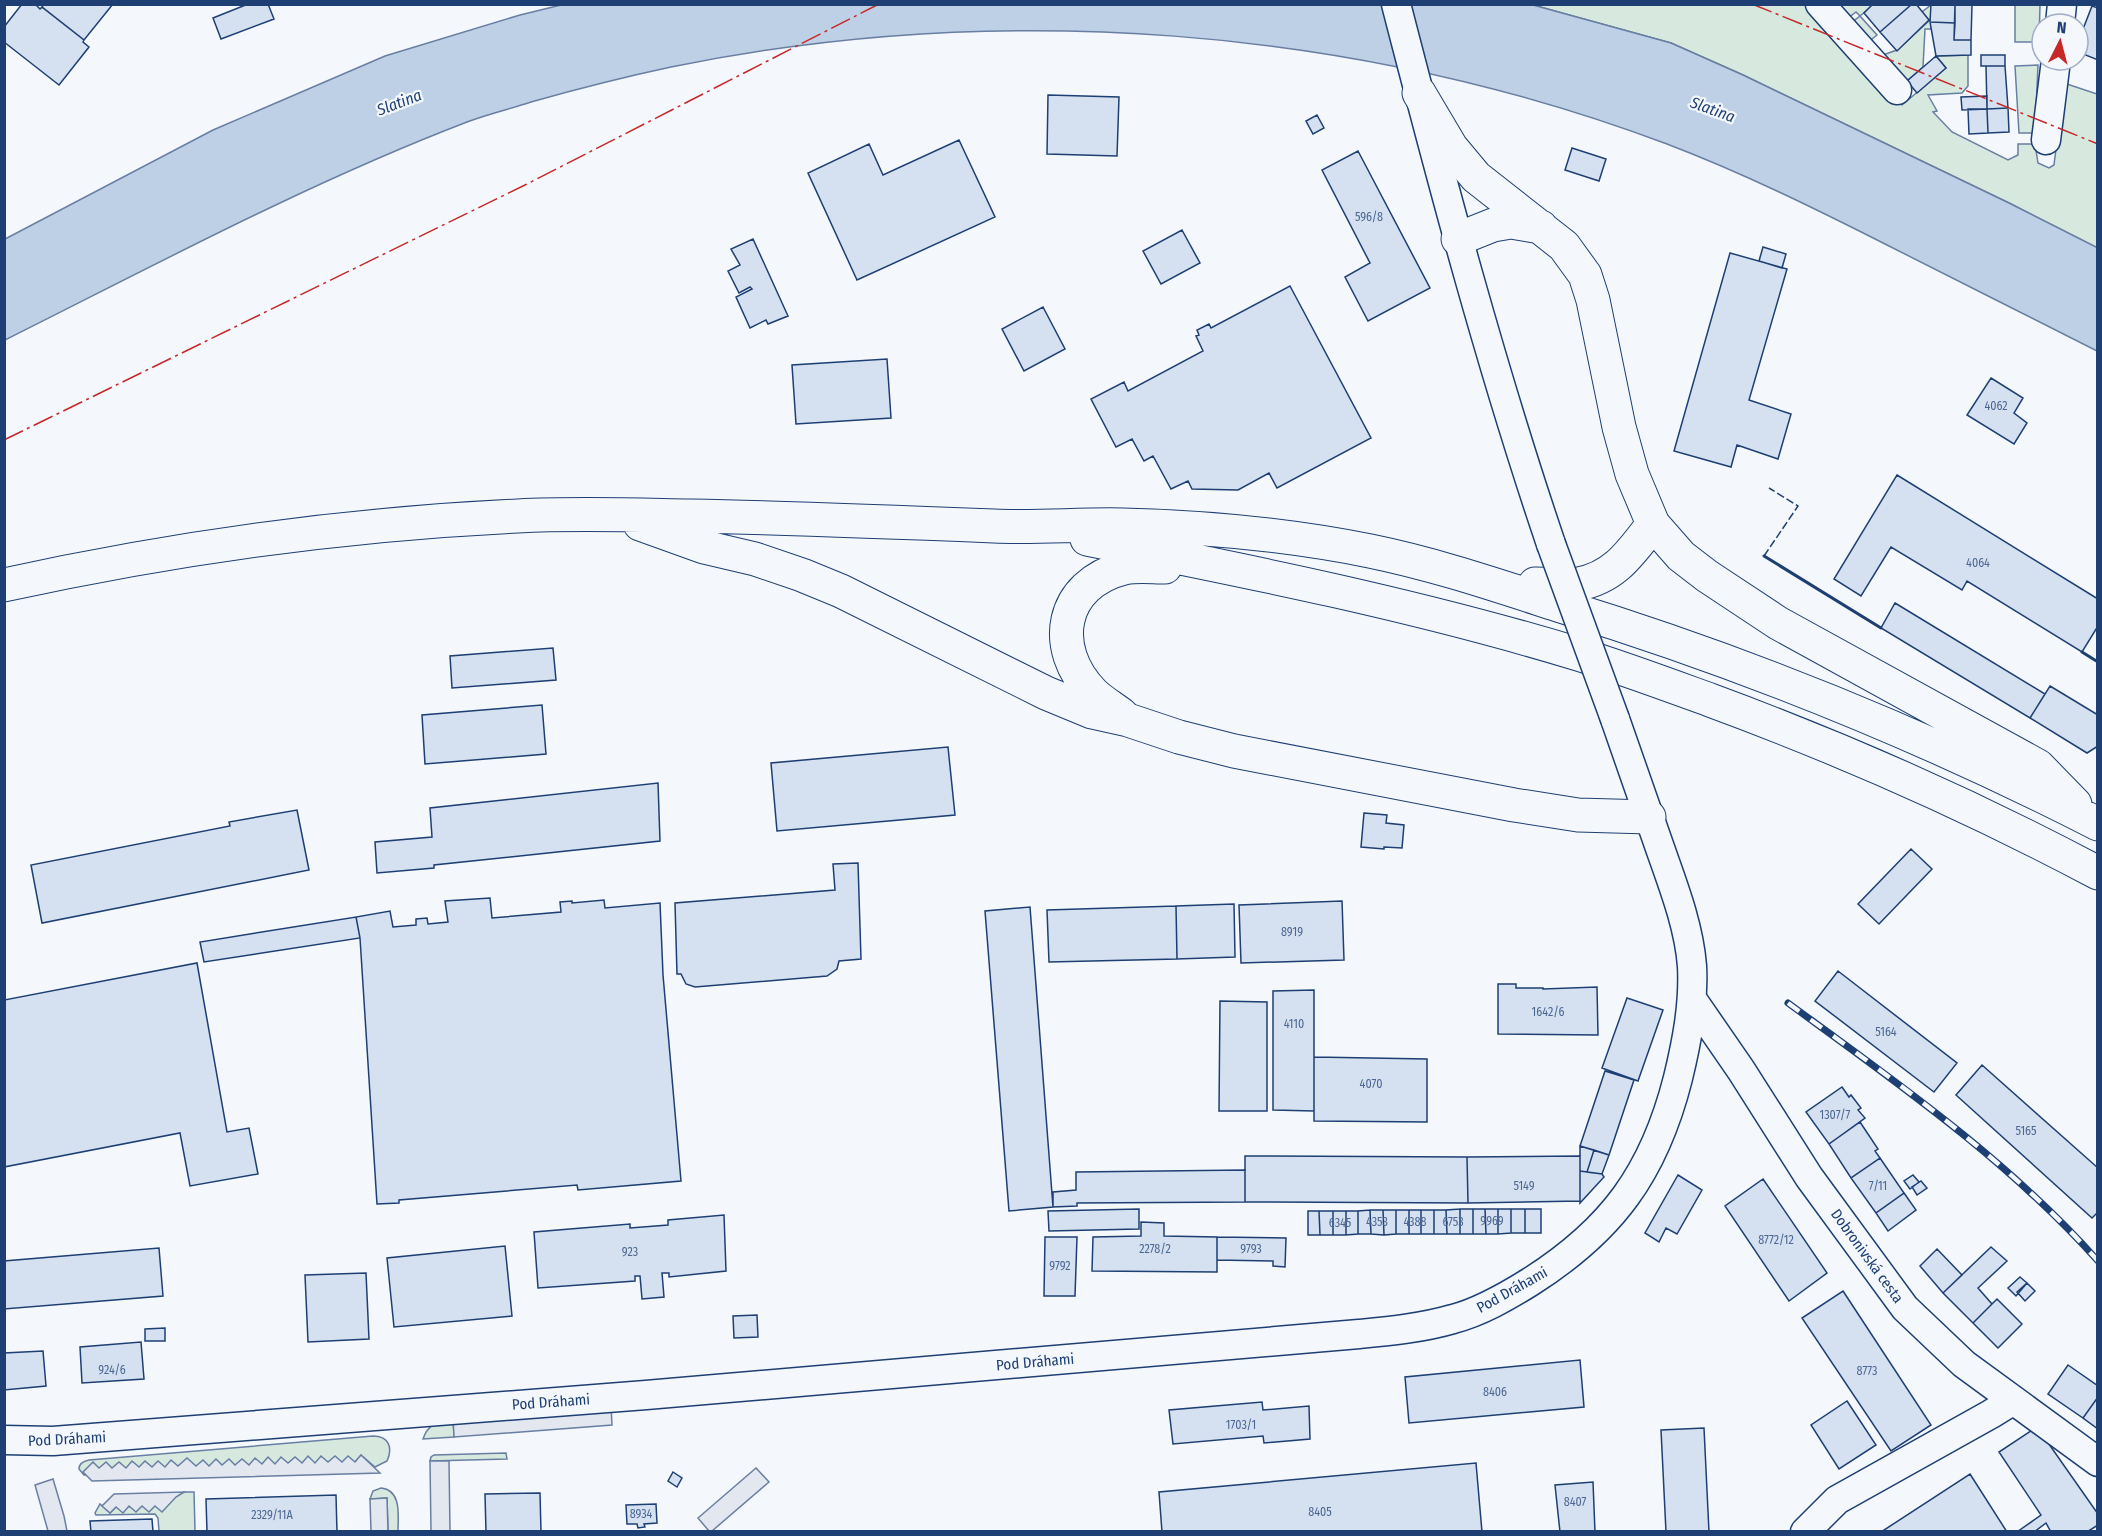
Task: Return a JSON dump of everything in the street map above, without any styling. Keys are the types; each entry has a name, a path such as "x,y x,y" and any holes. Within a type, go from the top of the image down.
{"main road":[{"path":"1419,93 1451,147 1476,177 1564,246 1585,275 1593,300 1632,474 1653,524 1681,556 1778,623 2038,766 2096,823"},
{"path":"1458,239 1493,225 1511,222 1541,227"},
{"path":"4,585 183,551 297,535 522,516 615,514 768,517 1020,527 1122,525 1264,535 1373,552 1494,585 1656,635 1818,696 1897,729 2096,823"},
{"path":"615,514 704,548 755,559 802,575 881,610 1046,693 1092,712 1128,720 1179,737 1234,751 1514,805 1578,815 1649,817"},
{"path":"1494,585 1577,584 1601,577 1626,560 1653,524"},
{"path":"1020,527 1344,592 1580,655 1779,726 1869,762 1953,800 2097,873"},
{"path":"1128,720 1093,693 1079,674 1067,644 1066,628 1069,610 1090,584 1107,574 1125,568 1224,567"}],"street":[{"name":"Pod Dráhami","path":"4,1440 64,1440 657,1394 1411,1329 1454,1319 1489,1305 1544,1273 1605,1223 1628,1195 1656,1146 1687,1038 1692,999 1692,965 1672,882 1534,494 1458,239 1396,4"},
{"path":"1820,4 1897,90"},
{"path":"2046,140 2054,72"},
{"name":"Dobronivská cesta","path":"1692,999 1741,1070 1809,1177 1905,1308 1964,1364 2097,1462"},
{"path":"1805,1532 1837,1500 2012,1401"}],"shaded area":[{"path":"1533,5 1813,5 1902,105 1946,68 1936,56 1968,55 1968,86 1962,93 1928,95 1937,111 1933,112 1952,132 2008,160 2018,155 2018,144 2035,144 2038,163 2049,168 2054,165 2064,83 2097,94 2097,248 2009,203 1743,75 1671,43"},
{"path":"1831,5 1873,5 1860,16 1856,12 1848,18"},
{"path":"1931,5 1931,29 1925,29 1923,67 1902,85 1877,57 1897,50 1929,21 1922,12"},
{"path":"2015,5 2040,5 2040,12 2030,12 2030,42 2015,42"},
{"path":"1860,16 1877,35 1867,43 1851,23"},
{"path":"2030,65 2030,72 2038,72 2035,133 2019,133 2015,66"},
{"path":"611,1406 612,1425 454,1437 453,1417"},
{"path":"453,1417 454,1437 423,1439 431,1426"},
{"path":"373,1436 386,1440 390,1452 387,1461 375,1467 361,1455 355,1462 99,1469 83,1473 85,1475 84,1475 79,1469 82,1463 89,1460"},
{"path":"506,1453 507,1459 430,1461 434,1455"},
{"path":"361,1455 380,1473 92,1481 83,1472 93,1462 99,1468 106,1462 112,1468 119,1462 126,1468 132,1461 139,1467 145,1461 152,1467 158,1461 165,1467 171,1460 178,1466 187,1458 196,1466 203,1460 209,1466 216,1459 222,1465 229,1459 235,1465 242,1459 249,1465 255,1458 262,1464 268,1457 275,1464 281,1457 288,1463 295,1457 302,1463 308,1456 315,1463 321,1456 328,1462 335,1456 342,1462 348,1456 355,1462"},
{"path":"430,1461 449,1461 450,1531 431,1531"},
{"path":"756,1468 769,1482 712,1531 709,1531 698,1518"},
{"path":"53,1479 67,1531 48,1531 35,1485"},
{"path":"381,1488 393,1493 396,1499 398,1531 388,1531 387,1498 370,1499 373,1491"},
{"path":"184,1492 194,1492 195,1531 159,1531 158,1518 155,1514 96,1515 95,1513 100,1504 110,1513 116,1507 155,1506"},
{"path":"184,1492 162,1512 155,1506 149,1512 142,1506 136,1512 129,1506 123,1513 116,1507 110,1513 102,1506 114,1494"},
{"path":"387,1498 388,1531 371,1531 370,1499"}],"water":[{"name":"Slatina","path":"565,4 1533,5 1671,43 1743,75 2098,248 2097,351 1751,179 1667,144 1548,104 1425,73 1300,50 1174,36 1047,31 921,34 795,46 671,67 601,83 483,116 349,171 233,225 5,340 5,239 213,130 385,56 520,15"}],"building":[{"path":"22,4 35,4 40,9 42,7 84,40 83,42 89,47 59,85 4,42 4,27"},
{"path":"44,4 113,4 84,40 42,7"},
{"path":"248,4 268,4 274,19 221,39 213,18"},
{"path":"1873,4 1912,4 1880,32 1864,13"},
{"path":"1912,4 1916,4 1929,20 1897,51 1880,32"},
{"path":"1931,4 1955,4 1955,23 1930,22"},
{"path":"1955,4 1972,5 1971,40 1954,40"},
{"path":"2092,6 2098,8 2098,60 2090,57 2090,12"},
{"path":"1930,22 1955,23 1954,40 1971,40 1971,55 1936,56"},
{"path":"1981,55 2005,55 2005,66 1981,66"},
{"path":"1936,56 1946,68 1917,93 1907,81"},
{"path":"1986,66 2005,66 2008,108 1987,109"},
{"path":"1048,95 1119,97 1117,156 1047,154"},
{"path":"1987,96 1987,109 1962,110 1961,97"},
{"path":"2008,108 2009,132 1988,133 1987,109"},
{"path":"1968,109 1987,109 1988,133 1969,134"},
{"path":"1317,115 1324,128 1313,134 1306,121"},
{"path":"959,140 995,217 857,280 808,173 869,144 883,175"},
{"path":"1572,148 1606,159 1599,181 1565,170"},
{"path":"1358,151 1430,288 1368,321 1345,277 1370,263 1322,170"},
{"path":"1182,230 1200,263 1161,284 1143,251"},
{"path":"753,239 788,316 768,324 766,320 750,328 736,297 752,289 750,287 739,293 728,271 740,265 731,249"},
{"path":"1763,247 1786,254 1782,268 1759,261"},
{"path":"1730,253 1787,269 1749,400 1791,414 1778,459 1737,445 1731,467 1674,451"},
{"path":"1290,286 1371,438 1277,488 1269,473 1238,490 1192,489 1188,481 1171,489 1153,456 1144,461 1132,439 1116,447 1091,399 1124,382 1128,391 1203,351 1196,336 1199,335 1197,330 1209,324 1211,328"},
{"path":"1043,307 1065,349 1024,371 1002,329"},
{"path":"887,359 891,418 796,424 792,365"},
{"path":"1991,378 2023,398 2014,413 2027,423 2014,444 1967,415"},
{"path":"1897,475 2098,599 2098,626 2082,652 1967,581 1962,590 1891,547 1861,596 1834,579"},
{"path":"1895,603 2045,694 2030,718 1881,628"},
{"path":"553,648 556,680 452,688 450,656"},
{"path":"2050,686 2098,715 2098,746 2087,753 2030,718"},
{"path":"542,705 546,754 425,764 422,715"},
{"path":"948,747 955,815 777,831 771,763"},
{"path":"658,783 660,841 377,873 375,842 432,837 430,808"},
{"path":"297,810 309,870 42,923 31,865 230,826 229,822"},
{"path":"1364,813 1387,815 1386,823 1404,825 1402,848 1361,847"},
{"path":"1911,849 1932,869 1879,924 1858,904"},
{"path":"858,863 861,959 839,961 837,969 827,976 695,987 686,984 681,974 677,974 675,903 835,890 833,864"},
{"path":"490,898 492,918 561,912 560,902 604,900 605,908 660,903 663,975 681,1181 578,1190 577,1185 399,1200 399,1203 377,1204 360,938 356,917 390,911 393,927 416,925 416,919 427,918 428,924 448,922 445,901"},
{"path":"1342,901 1344,960 1241,963 1239,905"},
{"path":"1234,904 1235,957 1177,959 1176,906"},
{"path":"1176,906 1177,959 1049,962 1047,910"},
{"path":"1030,907 1053,1207 1009,1211 985,911"},
{"path":"356,917 360,938 204,962 200,942"},
{"path":"197,963 227,1132 249,1128 258,1174 190,1186 180,1133 4,1167 4,1000"},
{"path":"1838,971 1957,1063 1934,1092 1815,1001"},
{"path":"1498,984 1516,984 1516,988 1543,989 1597,987 1598,1035 1498,1034"},
{"path":"1314,990 1314,1111 1273,1110 1273,991"},
{"path":"1627,998 1663,1010 1638,1081 1602,1068"},
{"path":"1220,1001 1267,1002 1267,1111 1219,1111"},
{"path":"1314,1057 1427,1059 1427,1122 1314,1121"},
{"path":"1982,1065 2098,1168 2098,1212 2092,1218 1956,1095"},
{"path":"1605,1071 1634,1080 1609,1155 1580,1146"},
{"path":"1842,1087 1861,1108 1858,1110 1865,1118 1829,1144 1806,1112"},
{"path":"1860,1122 1878,1149 1875,1151 1880,1158 1851,1178 1829,1144"},
{"path":"1580,1146 1594,1150 1587,1172 1580,1171"},
{"path":"1594,1150 1609,1155 1602,1174 1587,1172"},
{"path":"1245,1156 1467,1157 1468,1203 1245,1202"},
{"path":"1580,1156 1580,1201 1468,1203 1467,1157"},
{"path":"1880,1158 1904,1193 1876,1213 1851,1178"},
{"path":"1245,1170 1245,1202 1077,1203 1077,1206 1053,1207 1053,1192 1076,1190 1076,1172"},
{"path":"1580,1171 1602,1174 1604,1177 1580,1203"},
{"path":"1678,1175 1702,1190 1677,1234 1666,1228 1659,1242 1645,1233"},
{"path":"1913,1175 1919,1182 1910,1189 1904,1181"},
{"path":"1763,1179 1827,1273 1789,1301 1725,1206"},
{"path":"1921,1181 1927,1188 1917,1195 1912,1187"},
{"path":"1904,1193 1916,1210 1888,1231 1876,1213"},
{"path":"1139,1209 1139,1229 1049,1231 1048,1211"},
{"path":"1460,1209 1473,1209 1473,1234 1460,1234"},
{"path":"1460,1209 1460,1234 1447,1234 1446,1210"},
{"path":"1473,1209 1485,1209 1486,1234 1473,1234"},
{"path":"1485,1209 1498,1209 1498,1234 1486,1234"},
{"path":"1498,1209 1511,1209 1511,1233 1498,1234"},
{"path":"1511,1209 1525,1209 1525,1233 1511,1233"},
{"path":"1525,1209 1541,1209 1541,1233 1525,1233"},
{"path":"1370,1210 1383,1210 1384,1235 1371,1234"},
{"path":"1370,1210 1371,1234 1358,1234 1358,1211"},
{"path":"1383,1210 1396,1210 1396,1234 1384,1235"},
{"path":"1396,1210 1409,1210 1409,1234 1396,1234"},
{"path":"1409,1210 1421,1210 1421,1234 1409,1234"},
{"path":"1421,1210 1434,1210 1434,1234 1421,1234"},
{"path":"1434,1210 1446,1210 1447,1234 1434,1234"},
{"path":"1308,1211 1319,1211 1320,1235 1308,1235"},
{"path":"1319,1211 1333,1211 1333,1235 1320,1235"},
{"path":"1333,1211 1346,1211 1346,1235 1333,1235"},
{"path":"1346,1211 1358,1211 1358,1234 1346,1235"},
{"path":"724,1215 726,1271 669,1277 669,1273 662,1273 664,1297 642,1299 640,1276 635,1276 635,1281 538,1288 534,1232 630,1224 630,1228 668,1225 668,1220"},
{"path":"1141,1222 1164,1223 1164,1236 1217,1237 1217,1272 1092,1271 1093,1237 1141,1236"},
{"path":"1045,1237 1077,1237 1075,1296 1044,1296"},
{"path":"1217,1237 1286,1238 1285,1267 1273,1266 1273,1261 1217,1260"},
{"path":"505,1246 512,1316 394,1327 387,1258"},
{"path":"1991,1247 2007,1261 1978,1288 1992,1304 1973,1323 1943,1293"},
{"path":"159,1248 163,1296 4,1309 4,1261"},
{"path":"1937,1249 1962,1275 1943,1293 1920,1266"},
{"path":"366,1273 369,1339 308,1342 305,1275"},
{"path":"2020,1277 2027,1283 2016,1296 2008,1288"},
{"path":"2027,1283 2035,1291 2025,1301 2017,1292"},
{"path":"1843,1291 1931,1425 1891,1451 1802,1318"},
{"path":"1997,1299 2022,1324 1998,1348 1973,1323"},
{"path":"757,1315 758,1337 734,1338 733,1316"},
{"path":"165,1328 165,1341 145,1341 145,1329"},
{"path":"141,1342 144,1379 82,1383 80,1347"},
{"path":"43,1351 46,1386 4,1390 4,1353"},
{"path":"1580,1360 1584,1407 1409,1423 1405,1377"},
{"path":"2068,1365 2098,1386 2098,1397 2083,1418 2048,1394"},
{"path":"2098,1397 2098,1429 2083,1418"},
{"path":"1847,1401 1876,1445 1839,1469 1811,1425"},
{"path":"1262,1402 1263,1410 1309,1406 1310,1439 1264,1443 1263,1436 1173,1444 1169,1410"},
{"path":"2037,1427 2098,1514 2098,1525 2087,1532 2051,1532 2046,1523 2034,1532 2017,1532 2041,1515 1999,1452"},
{"path":"1704,1428 1709,1532 1666,1532 1661,1430"},
{"path":"1476,1463 1482,1532 1162,1532 1159,1492"},
{"path":"673,1472 682,1478 677,1487 668,1481"},
{"path":"1970,1474 2007,1532 1881,1532"},
{"path":"1593,1482 1595,1532 1560,1532 1555,1485"},
{"path":"540,1493 541,1532 486,1532 485,1494"},
{"path":"336,1495 337,1532 207,1532 206,1499"},
{"path":"656,1504 657,1523 644,1524 645,1527 638,1528 637,1524 627,1524 626,1505"},
{"path":"152,1519 153,1532 91,1532 90,1521"}],"railway":[{"path":"1788,1003 1910,1093 1989,1156 2027,1189 2098,1261"}],"fence":[{"path":"1764,556 1798,506 1769,488"}],"wall":[{"path":"1764,556 1881,628"},
{"path":"2082,652 2098,662"}],"power":[{"path":"4,440 525,185 879,4"},
{"path":"1752,4 2098,144"}]}
